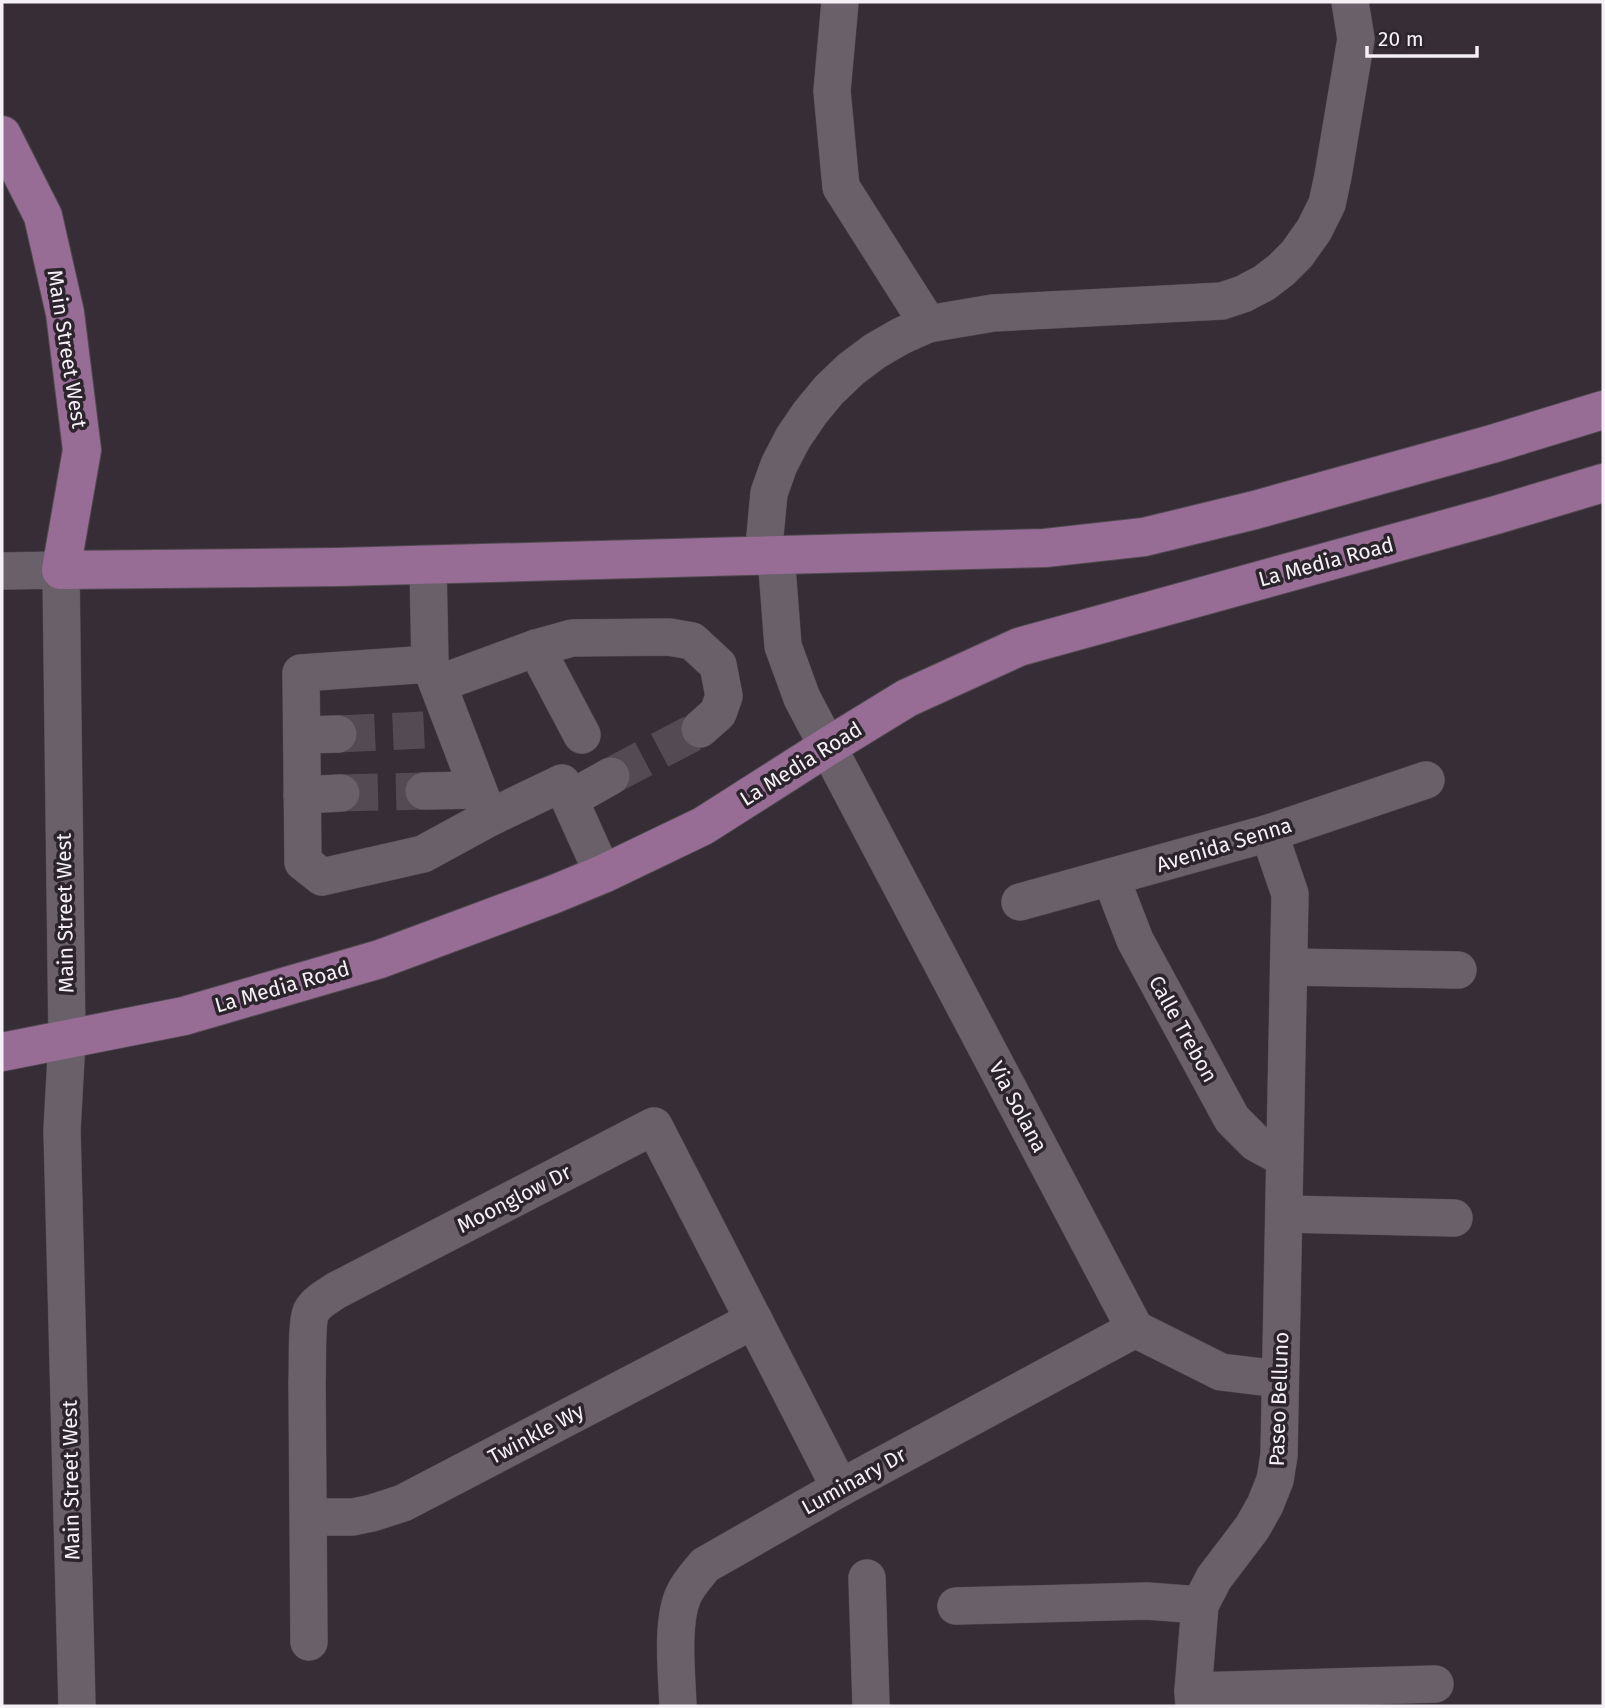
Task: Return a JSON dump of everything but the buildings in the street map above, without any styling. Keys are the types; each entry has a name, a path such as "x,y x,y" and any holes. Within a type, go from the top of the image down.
{"main road":[{"name":"Main Street West","path":"2,135 43,216 65,313 82,450 61,570"},
{"path":"61,570 428,565 1045,548 1144,537 1295,499 1603,410"},
{"name":"La Media Road","path":"2,1052 184,1016 380,959 603,874 703,826 907,698 1019,647 1603,483"}],"street":[{"path":"839,2 832,91 841,187 928,324"},
{"name":"Via Solana","path":"1135,1329 803,698 783,646 769,556 769,493 793,438 829,390 867,357 901,336 928,324 993,313 1222,301 1264,283 1281,270 1297,254 1314,230 1326,204 1356,39 1350,2"},
{"path":"428,565 439,730 484,804"},
{"path":"2,572 61,570"},
{"name":"Main Street West","path":"61,570 67,1040 62,1130 77,1706"},
{"path":"603,874 562,783 484,804 423,854 322,877 303,862 301,673 434,674 572,638 669,636 692,641 718,665 724,696 718,713 700,729"},
{"path":"536,648 582,734"},
{"path":"302,735 338,734"},
{"path":"570,799 611,776"},
{"name":"Avenida Senna","path":"1020,902 1269,833 1426,780"},
{"path":"424,791 484,804"},
{"path":"302,794 341,793"},
{"name":"Paseo Belluno","path":"1269,833 1290,894 1279,1455 1275,1480 1265,1505 1214,1578 1200,1605 1194,1698 1435,1684"},
{"name":"Calle Trebon","path":"1111,878 1135,940 1233,1119 1256,1143 1284,1158"},
{"path":"1289,967 1458,970"},
{"name":"Moonglow Dr","path":"309,1642 308,1348 311,1313 321,1300 654,1126 840,1488"},
{"path":"1285,1214 1454,1218"},
{"name":"Twinkle Wy","path":"309,1517 353,1517 403,1503 754,1320"},
{"path":"1135,1329 1221,1372 1280,1379"},
{"name":"Luminary Dr","path":"678,1706 678,1612 683,1596 705,1565 840,1488 1135,1329"},
{"path":"867,1577 871,1706"},
{"path":"956,1606 1147,1601 1200,1605"}],"tunnel":[{"path":"611,776 700,729"},
{"path":"338,734 424,730"},
{"path":"341,793 424,791"}]}
